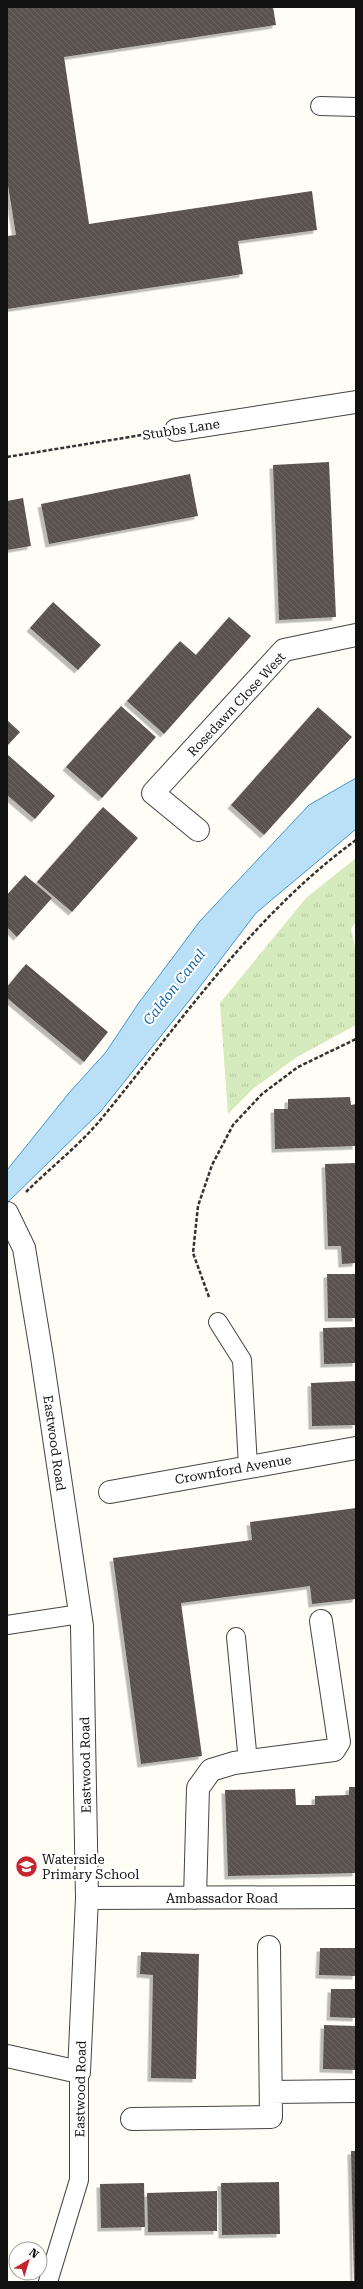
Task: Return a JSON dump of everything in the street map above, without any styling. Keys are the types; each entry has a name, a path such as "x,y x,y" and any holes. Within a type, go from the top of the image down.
{"street":[{"name":"Stubbs Lane","path":"176,430 356,402"},
{"name":"Rosedawn Close West","path":"198,830 153,793 284,650 356,635"},
{"name":"Eastwood Road","path":"7,1213 24,1248 42,1357 80,1614 87,1898 79,2072"},
{"name":"Crownford Avenue","path":"110,1492 248,1466 356,1448"},
{"path":"195,1898 198,1788 211,1770 234,1763 334,1750 339,1742 321,1622"},
{"name":"Ambassador Road","path":"87,1898 356,1896"},
{"path":"132,2119 271,2117 269,1947"},
{"path":"7,2056 79,2072"},
{"path":"271,2092 356,2091"}],"lane":[{"path":"320,106 356,107"},
{"path":"218,1322 242,1360 248,1466"},
{"path":"7,1625 80,1614"},
{"path":"236,1637 248,1762"},
{"name":"Eastwood Road","path":"48,2282 79,2180 79,2072"}],"path":[{"name":"Stubbs Lane","path":"7,457 176,430"},
{"path":"22,1196 101,1120 221,969 274,910 333,857 356,840"},
{"path":"218,1322 194,1253 198,1206 212,1165 233,1125 262,1094 298,1067 356,1039"}],"green space":[{"path":"356,858 356,921 351,929 356,951 356,1025 297,1057 254,1088 228,1114 220,1003 306,898"}],"water":[{"name":"Caldon Canal","path":"356,778 356,829 256,913 192,997 101,1111 7,1203 7,1170 69,1093 106,1052 138,1004 200,921 309,805"}],"building":[{"path":"7,7 273,7 276,25 64,57 89,224 312,191 317,230 238,241 243,274 7,309 7,236 16,235 7,179"},
{"path":"329,462 336,617 279,620 273,465"},
{"path":"190,474 198,516 49,544 41,504"},
{"path":"23,498 31,546 7,550 7,501"},
{"path":"53,602 101,645 78,670 30,628"},
{"path":"229,617 251,636 164,734 127,701 180,641 196,655"},
{"path":"121,706 156,737 102,798 66,767"},
{"path":"318,707 352,737 264,835 231,805"},
{"path":"7,720 20,732 7,746"},
{"path":"8,755 55,796 35,819 7,795"},
{"path":"103,807 138,838 72,912 37,882"},
{"path":"25,875 52,898 17,937 7,927 7,895"},
{"path":"26,964 108,1032 84,1062 7,998 7,987"},
{"path":"350,1097 351,1105 356,1104 356,1146 275,1149 274,1109 288,1109 288,1099"},
{"path":"356,1163 356,1263 342,1264 341,1246 328,1246 325,1164"},
{"path":"327,1274 356,1274 356,1318 328,1318"},
{"path":"356,1327 356,1363 324,1364 323,1328"},
{"path":"356,1381 356,1425 312,1426 311,1383"},
{"path":"356,1508 356,1599 312,1604 310,1586 181,1603 202,1756 141,1764 113,1558 252,1540 250,1522"},
{"path":"349,1787 356,1787 356,1873 228,1876 225,1790 295,1789 296,1805 315,1805 315,1796 349,1795"},
{"path":"320,1948 356,1948 356,1976 319,1975"},
{"path":"141,1952 199,1954 196,2079 151,2078 153,1975 140,1974"},
{"path":"331,1989 356,1989 356,2018 330,2017"},
{"path":"324,2025 356,2026 356,2070 323,2069"},
{"path":"351,2151 356,2151 356,2282 354,2282"},
{"path":"279,2182 280,2234 222,2235 221,2183"},
{"path":"144,2183 145,2227 101,2228 100,2184"},
{"path":"217,2191 217,2231 148,2232 147,2193"}],"place":[{"name":"Waterside Primary School","path":"26,1866"}]}
